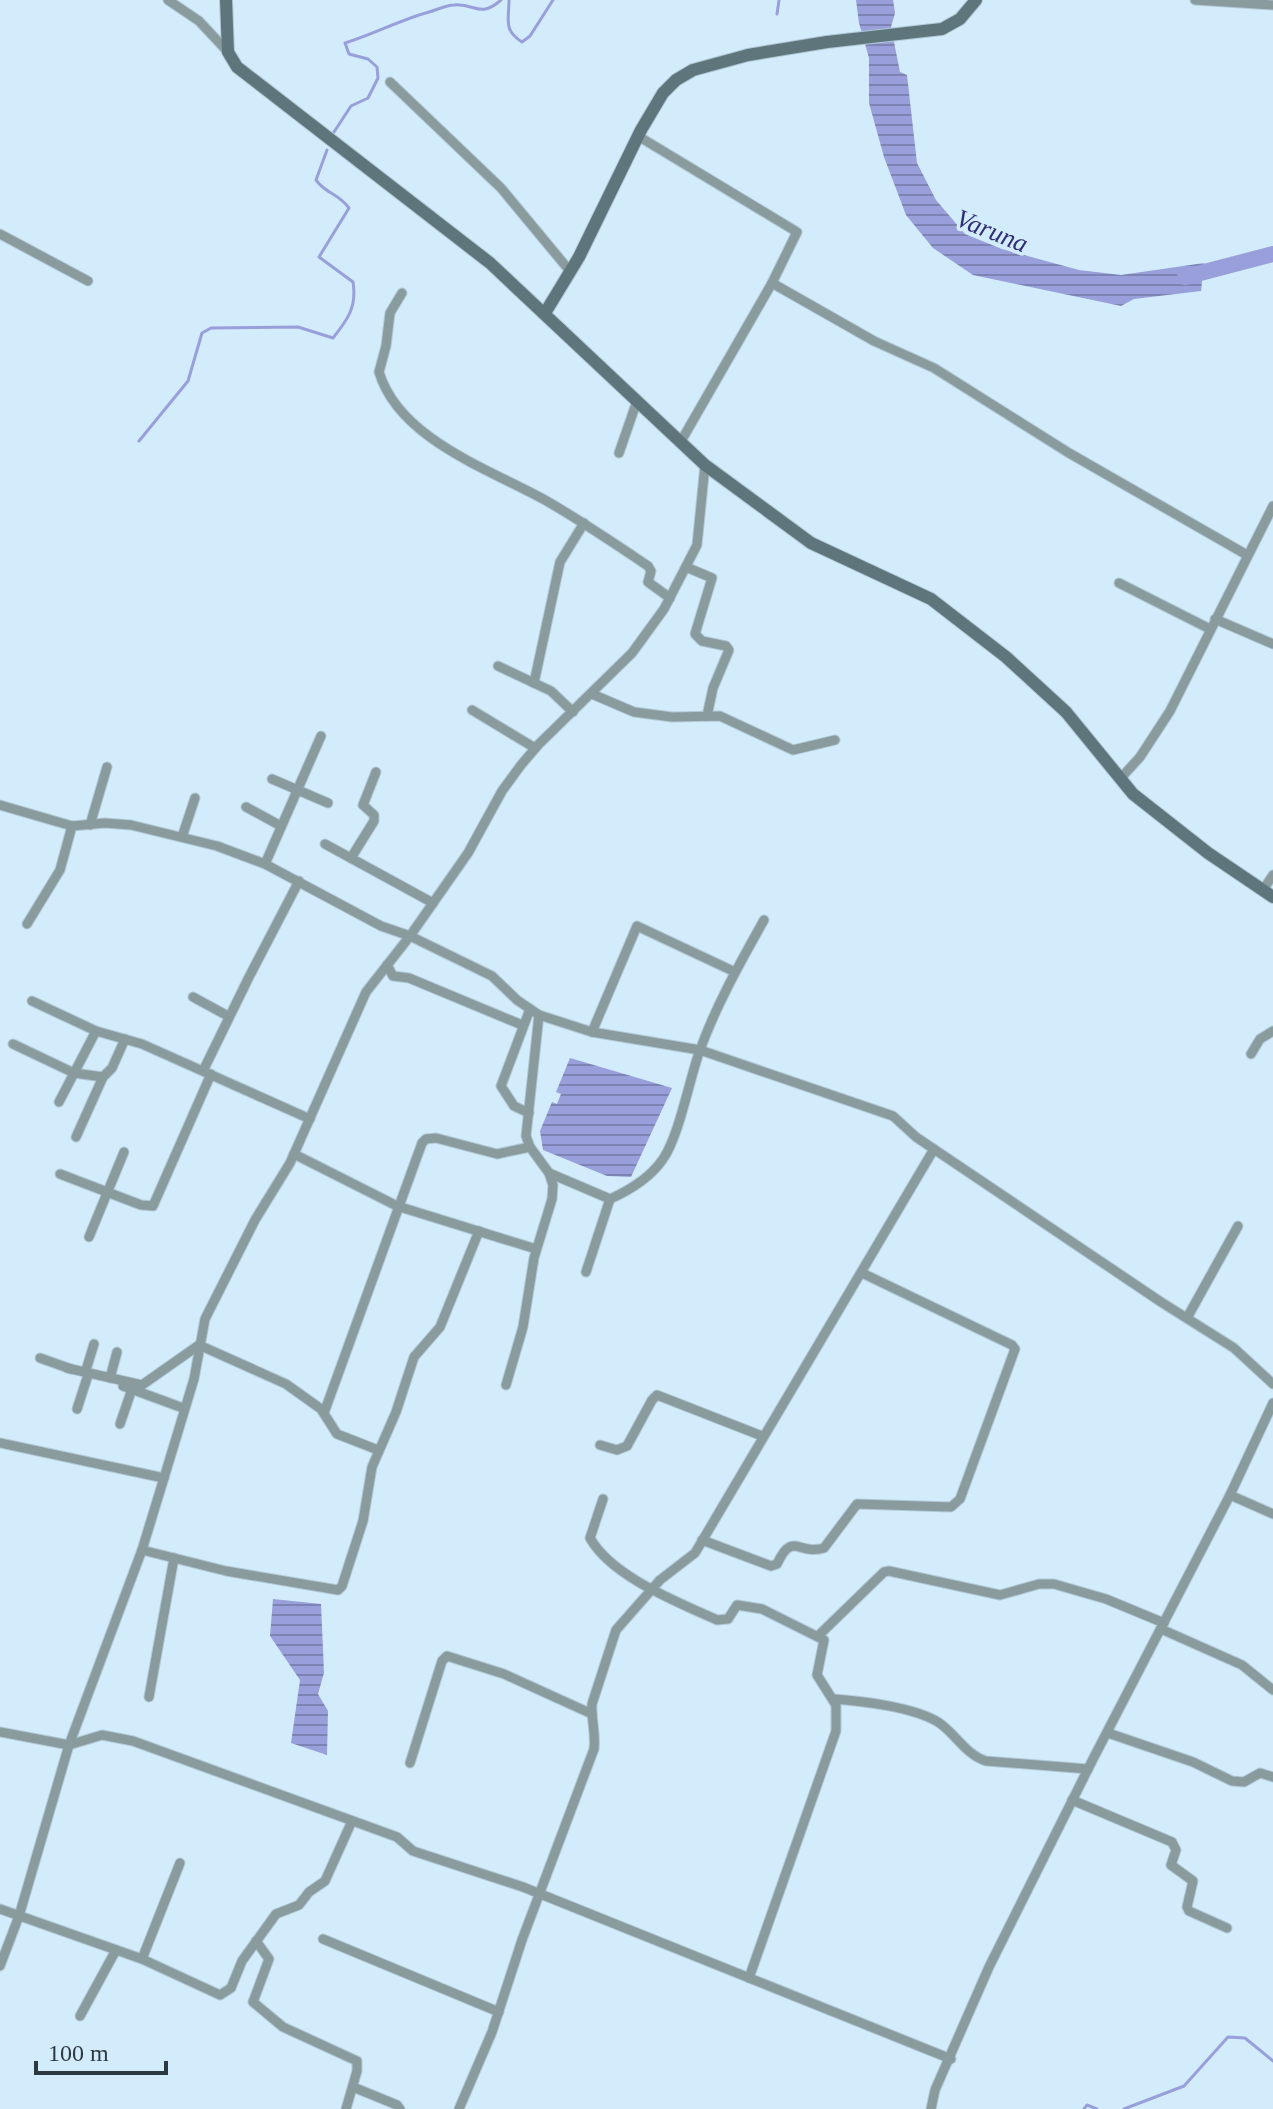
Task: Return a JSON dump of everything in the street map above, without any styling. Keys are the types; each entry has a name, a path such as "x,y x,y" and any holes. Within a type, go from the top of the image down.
{"street":[{"path":"168,0 199,21 245,74 490,263 705,465 811,543 931,599 1044,690 1066,712 1133,794 1208,853 1268,893 1273,875"},
{"path":"226,0 228,52"},
{"path":"545,313 579,257 638,136 663,93 676,80 693,70 748,55 942,29 951,25 976,0"},
{"path":"1201,0 1273,5"},
{"path":"390,82 501,188 569,270"},
{"path":"638,136 797,232 772,283 680,443"},
{"path":"0,234 88,281"},
{"path":"772,283 874,341 934,368 1069,453 1247,555"},
{"path":"402,293 390,313 379,372 397,409 436,441 584,523 648,566 651,571 648,582 670,598"},
{"path":"619,453 637,401"},
{"path":"0,1966 19,1916 69,1745 142,1550 194,1379 205,1319 228,1271 294,1154 360,1004 468,853 502,791 535,748 632,653 670,598 697,545 705,465"},
{"path":"1120,779 1160,728 1273,506"},
{"path":"534,683 560,562 584,523"},
{"path":"686,567 712,578 695,634 702,641 726,646 729,650 713,688 707,716"},
{"path":"1119,583 1210,629"},
{"path":"1215,619 1273,644"},
{"path":"498,666 551,691 573,712"},
{"path":"592,694 634,712 672,717 720,716 793,750 835,740"},
{"path":"472,710 535,748"},
{"path":"265,864 321,736"},
{"path":"90,825 107,767"},
{"path":"351,858 374,821 374,815 363,805 376,772"},
{"path":"272,779 328,803"},
{"path":"182,837 195,798"},
{"path":"0,805 72,826 131,825 182,837 265,864 381,926 410,936 492,976 534,1012 592,1032 700,1050 893,1116 916,1137 1234,1348 1273,1384"},
{"path":"246,807 281,826"},
{"path":"27,924 60,870 72,826"},
{"path":"325,844 433,903"},
{"path":"60,1174 146,1207 153,1206 228,1016 299,881"},
{"path":"586,1272 610,1199 643,1179 666,1156 700,1050 735,972 764,920"},
{"path":"592,1032 637,926 735,972"},
{"path":"387,965 393,976 409,978 522,1025"},
{"path":"193,997 228,1016"},
{"path":"32,1001 96,1031 125,1039 207,1072 310,1119"},
{"path":"529,1113 514,1106 501,1086 522,1025 534,1012"},
{"path":"506,1385 523,1327 536,1249 552,1199 553,1185 549,1173 530,1147 526,1136 534,1012"},
{"path":"59,1102 96,1031"},
{"path":"1251,1054 1260,1039 1273,1031"},
{"path":"76,1137 103,1077 112,1068 125,1039"},
{"path":"13,1044 74,1073 103,1077"},
{"path":"324,1413 374,1279 397,1206 426,1139 436,1138 497,1154 530,1147"},
{"path":"459,2109 499,2012 539,1894 594,1749 596,1728 592,1704 616,1630 665,1576 690,1559 934,1149"},
{"path":"89,1237 124,1152"},
{"path":"294,1154 397,1206 536,1249"},
{"path":"549,1173 610,1199"},
{"path":"1187,1318 1238,1226"},
{"path":"142,1550 226,1571 338,1590 363,1521 372,1467 396,1412 414,1357 440,1327 479,1231"},
{"path":"702,1540 771,1566 777,1564 785,1547 790,1545 817,1551 824,1548 857,1504 951,1507 960,1499 1015,1349 862,1273"},
{"path":"77,1409 94,1344"},
{"path":"40,1358 67,1368 138,1385 147,1383 199,1345"},
{"path":"199,1345 286,1384 324,1413 337,1434 378,1450"},
{"path":"110,1378 117,1352"},
{"path":"87,1372 183,1408"},
{"path":"120,1424 132,1389"},
{"path":"600,1445 617,1450 627,1446 657,1395 762,1436"},
{"path":"931,2109 935,2090 989,1967 1230,1495 1273,1403"},
{"path":"0,1443 164,1478"},
{"path":"1230,1495 1273,1514"},
{"path":"603,1499 590,1538 615,1565 653,1590 717,1620 728,1619 733,1608 741,1604 762,1609 824,1640 817,1675 834,1699 836,1731 749,1978"},
{"path":"149,1697 174,1558"},
{"path":"818,1636 884,1572 1000,1595 1039,1584 1054,1584 1106,1599 1162,1626 1242,1665 1273,1690"},
{"path":"410,1763 442,1661 447,1656 504,1674 592,1714"},
{"path":"834,1699 881,1703 935,1720 974,1756 986,1761 1088,1769"},
{"path":"0,1732 69,1745 102,1735 121,1737 400,1839 413,1851 539,1894 951,2059"},
{"path":"1108,1733 1193,1762 1232,1781 1244,1782 1260,1773 1273,1777"},
{"path":"1072,1800 1172,1842 1176,1850 1171,1865 1193,1881 1187,1907 1189,1911 1227,1928"},
{"path":"0,1909 142,1959 220,1995 231,1988 242,1961 276,1914 299,1905 309,1892 325,1881 352,1821"},
{"path":"142,1959 180,1863"},
{"path":"323,1939 499,2012"},
{"path":"256,1941 269,1959 253,1997 255,2006 291,2032 352,2057 358,2065 346,2109"},
{"path":"80,2016 116,1950"},
{"path":"353,2087 400,2109"}],"water":[{"path":"856,0 893,0 895,13 891,27 900,72 907,75 917,163 936,200 965,234 1002,249 1079,270 1121,275 1204,263 1201,291 1134,299 1121,306 973,275 933,248 906,215 884,157 869,103 869,58"},
{"path":"570,1058 672,1088 631,1177 607,1176 543,1150 540,1131 552,1102 557,1104 561,1094 556,1092"},
{"path":"273,1599 321,1604 324,1673 318,1694 328,1711 327,1755 291,1743 300,1680 270,1636"}],"waterway":[{"path":"332,135 351,106 368,98 378,78 377,67 368,59 349,54 345,43 448,6 487,9 501,0"},
{"path":"509,0 510,29 522,42 530,36 553,0"},
{"path":"777,14 779,0"},
{"path":"139,441 188,381 202,333 211,328 298,327 333,338 343,325 352,306 353,282 319,257 349,208 316,180 327,150"},
{"name":"Varuna","path":"1185,277 1273,254"},
{"path":"1124,2109 1184,2086 1228,2037 1245,2038 1273,2061"},
{"path":"1084,2109 1087,2105 1097,2109"}]}
